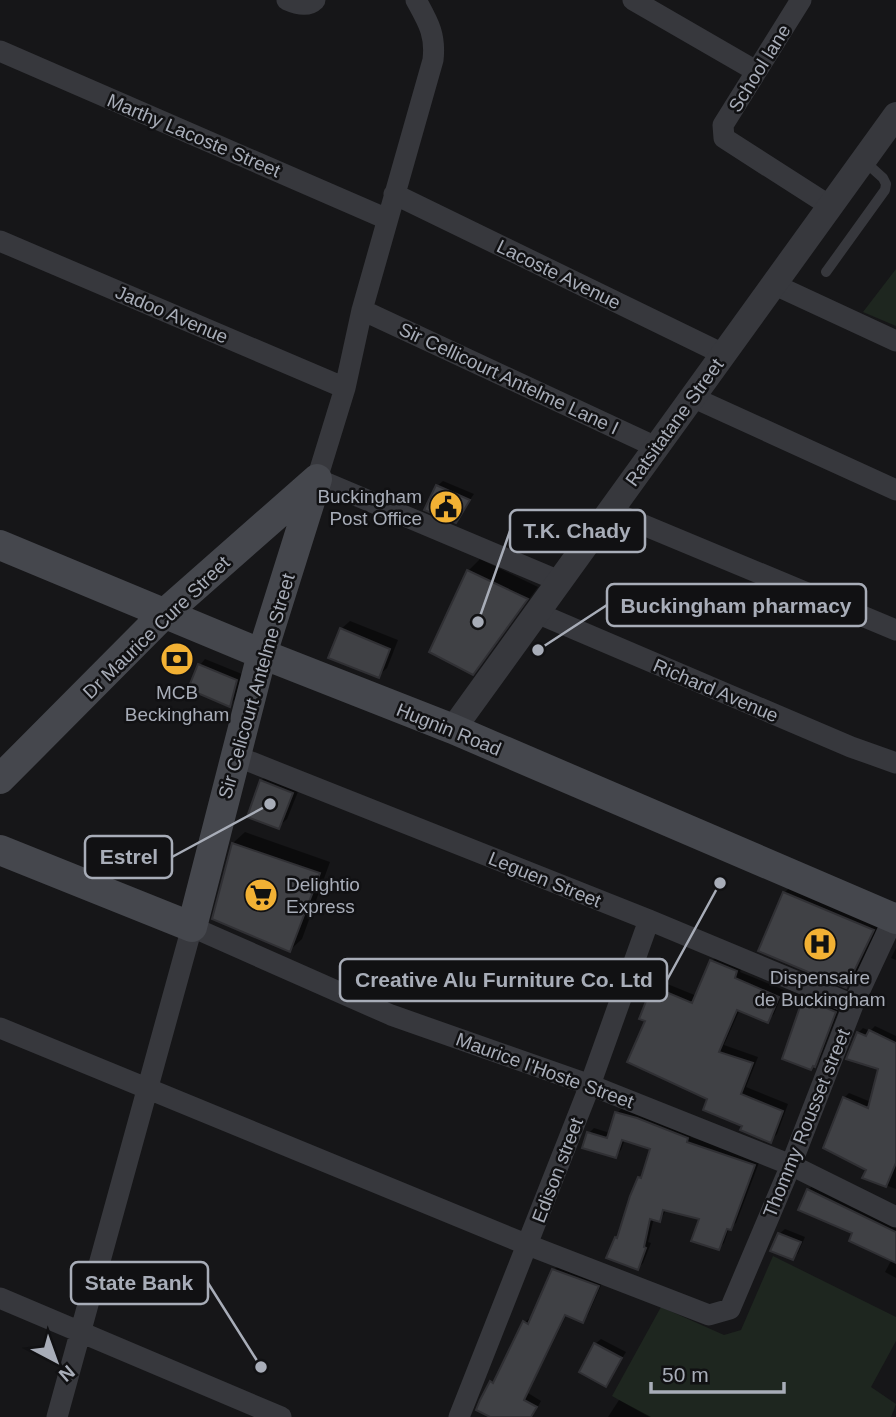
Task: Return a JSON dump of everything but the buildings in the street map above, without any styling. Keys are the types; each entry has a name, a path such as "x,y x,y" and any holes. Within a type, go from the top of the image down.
{"main road":[{"name":"Dr Maurice Cure Street","path":"0,779 165,613 317,479"},
{"name":"Sir Celicourt Antelme Street","path":"192,927 262,654 317,479"},
{"name":"Hugnin Road","path":"0,545 262,654 453,729 895,917"},
{"path":"0,850 192,927"}],"street":[{"path":"287,0 297,4 312,3 316,0"},
{"name":"Sir Celicourt Antelme Street","path":"317,479 345,388 362,310 433,60 435,43 432,29 416,0"},
{"path":"633,0 756,71"},
{"name":"School lane","path":"801,0 723,124 724,138 830,205"},
{"name":"Marthy Lacoste Street","path":"0,51 387,219"},
{"name":"Ratsitatane Street","path":"453,729 896,115"},
{"name":"Lacoste Avenue","path":"394,194 723,354"},
{"name":"Jadoo Avenue","path":"0,241 345,388"},
{"path":"774,284 896,341"},
{"name":"Sir Cellicourt Antelme Lane I","path":"362,310 656,447"},
{"path":"692,397 896,490"},
{"path":"317,479 559,581"},
{"path":"610,511 896,630"},
{"name":"Richard Avenue","path":"537,613 838,742 896,763"},
{"name":"Leguen Street","path":"236,756 649,920 853,1005"},
{"name":"Thommy Rousset street","path":"528,1245 709,1315 730,1309 791,1165 853,1005 895,917"},
{"name":"Edison street","path":"459,1417 590,1085 649,920"},
{"name":"Sir Celicourt Antelme Street","path":"57,1417 192,927"},
{"name":"Maurice I'Hoste Street","path":"192,927 391,1015 590,1085 791,1165 896,1217"},
{"path":"0,1028 528,1245"},
{"path":"0,1298 281,1417"}],"lane":[{"path":"826,272 886,184 863,160"}],"shaded area":[{"path":"896,269 896,326 863,312"},
{"path":"773,1256 896,1317 896,1341 871,1387 896,1404 891,1417 649,1417 612,1396 661,1307 724,1335 741,1330"}],"place":[{"name":"Buckingham Post Office","path":"446,507"},
{"name":"T.K. Chady","path":"478,622"},
{"name":"Buckingham pharmacy","path":"538,650"},
{"name":"MCB Beckingham","path":"177,659"},
{"name":"Estrel","path":"270,804"},
{"name":"Creative Alu Furniture Co. Ltd","path":"720,883"},
{"name":"Delightio Express","path":"261,895"},
{"name":"Dispensaire de Buckingham","path":"820,944"},
{"name":"State Bank","path":"261,1367"}]}
